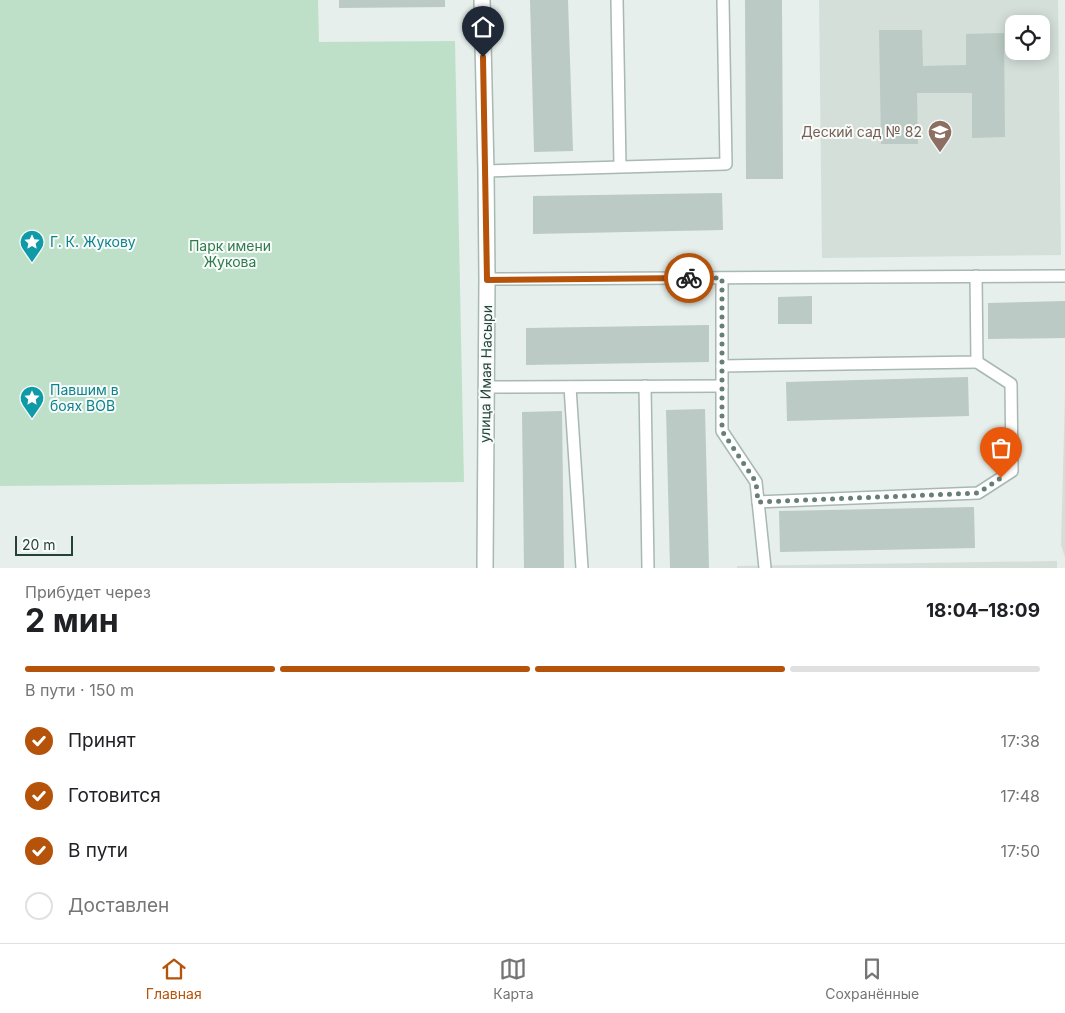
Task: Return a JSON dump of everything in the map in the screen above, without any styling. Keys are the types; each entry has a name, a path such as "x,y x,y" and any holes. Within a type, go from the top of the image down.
{"street":[{"name":"улица Имая Насыри","path":"482,0 487,280 485,568"}],"lane":[{"path":"617,0 620,166"},
{"path":"486,172 620,166 726,164 723,0"},
{"path":"976,276 977,362"},
{"path":"487,280 1065,276"},
{"path":"722,278 722,431 756,482 765,568"},
{"path":"722,366 977,362 1011,384 1012,471 978,493 758,502"},
{"path":"644,386 648,568"},
{"path":"486,388 722,386"},
{"path":"570,387 582,568"}],"shaded area":[{"name":"Деский сад № 82","path":"819,0 1058,0 1061,255 822,258"},
{"path":"1065,393 1065,557 1061,545"},
{"path":"1057,561 1057,568 737,568 737,566"}],"green space":[{"name":"Парк имени Жукова","path":"0,0 318,0 319,42 455,41 464,482 0,486"}],"building":[{"path":"339,0 445,0 445,7 339,8"},
{"path":"530,0 568,0 573,151 534,152"},
{"path":"745,0 782,0 783,179 746,179"},
{"path":"879,30 922,30 923,66 966,65 966,34 1004,33 1005,137 972,138 972,93 917,93 918,144 881,144"},
{"path":"722,193 723,230 533,234 533,196"},
{"path":"812,296 812,324 778,324 778,297"},
{"path":"1065,301 1065,338 988,339 988,303"},
{"path":"709,325 709,362 526,365 526,328"},
{"path":"968,377 969,416 787,421 786,382"},
{"path":"705,409 709,568 670,568 666,410"},
{"path":"562,411 564,568 524,568 522,412"},
{"path":"974,507 975,548 780,552 779,511"}],"way so far":[{"path":"689,278 722,278 722,431 756,482 758,502 978,493 1001,478"}],"place":[{"name":"Деский сад № 82","path":"940,153"},
{"name":"Г. К. Жукову","path":"32,263"},
{"name":"Павшим в боях ВОВ","path":"32,419"}],"route":[{"path":"483,57 487,280 689,278"}]}
